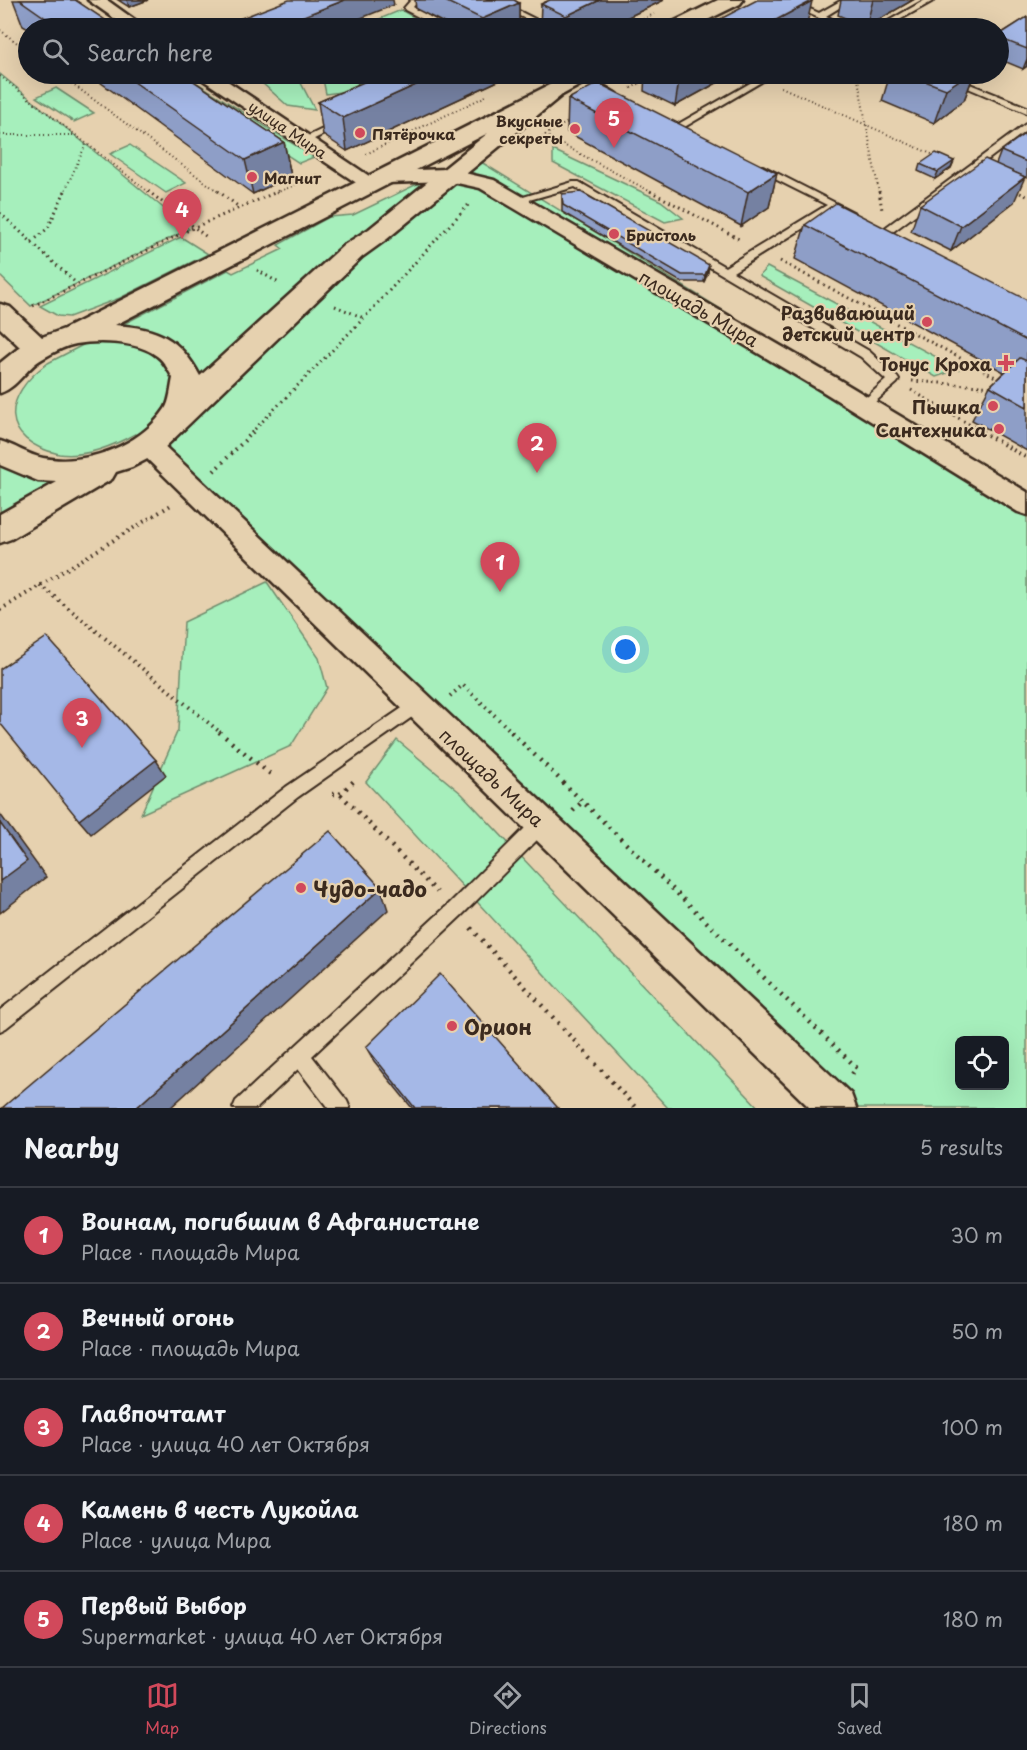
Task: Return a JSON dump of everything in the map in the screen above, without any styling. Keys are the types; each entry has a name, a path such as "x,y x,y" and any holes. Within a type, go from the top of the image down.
{"street":[{"path":"96,0 123,18"},
{"path":"696,18 733,0"},
{"name":"улица Мира","path":"221,84 342,165 379,181"},
{"path":"3,376 37,348 74,335 379,181 564,84"},
{"path":"0,530 148,445 180,412 353,251 378,234 557,88"},
{"name":"площадь Мира","path":"379,181 448,175 487,184 864,405 1027,505"},
{"path":"328,205 358,208 364,213 367,221 365,230 353,251"},
{"path":"3,316 37,348"},
{"path":"74,335 118,334 148,339 174,355 187,378 180,412"},
{"name":"площадь Мира","path":"148,445 837,1108"},
{"path":"0,452 38,469 76,471 121,459"}],"lane":[{"path":"415,0 408,8 427,18"},
{"path":"491,0 528,18"},
{"path":"783,0 825,18"},
{"path":"819,15 848,0"},
{"path":"898,18 931,0"},
{"path":"598,84 627,101"},
{"path":"678,127 753,84"},
{"path":"963,84 1027,110"},
{"path":"305,140 349,120"},
{"path":"668,122 688,132"},
{"path":"886,232 1027,126"},
{"path":"751,163 865,221"},
{"path":"515,201 576,184 865,354 893,380 864,405"},
{"path":"725,272 834,205"},
{"path":"876,226 896,237"},
{"path":"0,1022 292,792 417,705"},
{"path":"243,1108 455,910 542,824"},
{"path":"299,1055 340,1108"}],"path":[{"path":"0,30 18,44"},
{"path":"0,76 194,228"},
{"path":"73,84 240,207"},
{"path":"617,96 639,84"},
{"path":"773,84 1027,196"},
{"path":"859,84 886,232"},
{"path":"3,316 77,284 240,207 342,165 490,94"},
{"path":"536,141 573,119"},
{"path":"0,135 75,135"},
{"path":"32,242 48,228 87,144"},
{"path":"0,610 195,490 364,318 487,184"},
{"path":"0,213 77,284"},
{"path":"250,266 289,288"},
{"path":"333,305 364,318"},
{"path":"893,380 1005,388"},
{"path":"893,380 1027,458"},
{"path":"40,585 292,792 340,794 455,910 636,1108"}],"green space":[{"path":"401,10 415,18 382,18"},
{"path":"0,74 189,229 31,306 0,276"},
{"path":"179,84 199,84 314,157 299,163"},
{"path":"263,84 302,84 315,110 288,106"},
{"path":"324,84 362,84 362,89 326,94"},
{"path":"56,88 94,113 74,122 36,97"},
{"path":"130,145 186,183 166,193 110,154"},
{"path":"553,150 661,201 683,218 665,222 553,163"},
{"path":"473,157 1027,497 1027,1108 855,1108 135,434 118,443 89,453 69,455 40,448 26,439 17,428 14,416 15,403 22,389 48,363 228,270 233,273 283,249 278,245 329,217 353,215"},
{"path":"181,237 208,254 120,298 69,317 58,316 40,306"},
{"path":"767,267 959,369 936,377 759,276"},
{"path":"0,466 30,477 64,482 0,520"},
{"path":"267,582 319,658 327,688 291,746 141,814 178,730 184,622"},
{"path":"397,740 462,794 759,1108 668,1108 366,782"}],"building":[{"path":"20,0 75,0 102,18 46,18"},
{"path":"289,0 345,0 299,18 241,18"},
{"path":"443,0 514,0 519,3 484,18"},
{"path":"550,0 600,0 566,16 541,4"},
{"path":"757,0 812,1 780,18 722,18"},
{"path":"1027,17 1027,49 1009,42 1009,29"},
{"path":"137,84 198,84 284,142 245,160"},
{"path":"359,84 418,84 343,118 318,102"},
{"path":"600,84 777,173 748,192 568,99"},
{"path":"933,84 953,84 946,89"},
{"path":"1023,135 1027,137 1027,162 1001,151"},
{"path":"936,153 954,161 938,172 920,164"},
{"path":"985,159 1025,177 961,226 920,205"},
{"path":"581,192 709,265 705,275 682,275 563,205 562,194"},
{"path":"836,203 1027,300 1027,341 805,225"},
{"path":"1020,358 1027,361 1027,407 990,386"},
{"path":"47,637 156,760 79,820 0,723 0,669"},
{"path":"0,823 27,861 0,881"},
{"path":"330,831 381,888 136,1108 2,1108"},
{"path":"440,974 558,1108 415,1108 366,1047"}],"place":[{"name":"Вкусные секреты","path":"575,129"},
{"name":"Пятёрочка","path":"360,133"},
{"name":"Первый Выбор","path":"614,148"},
{"name":"Магнит","path":"252,177"},
{"name":"Бристоль","path":"614,234"},
{"name":"Камень в честь Лукойла","path":"182,239"},
{"name":"Развивающий детский центр","path":"927,322"},
{"name":"Тонус Кроха","path":"1006,363"},
{"name":"Пышка","path":"993,406"},
{"name":"Сантехника","path":"999,429"},
{"name":"Вечный огонь","path":"537,473"},
{"name":"Воинам, погибшим в Афганистане","path":"500,592"},
{"name":"Главпочтамт","path":"82,748"},
{"name":"Чудо-чадо","path":"301,888"},
{"name":"Орион","path":"452,1026"}]}
